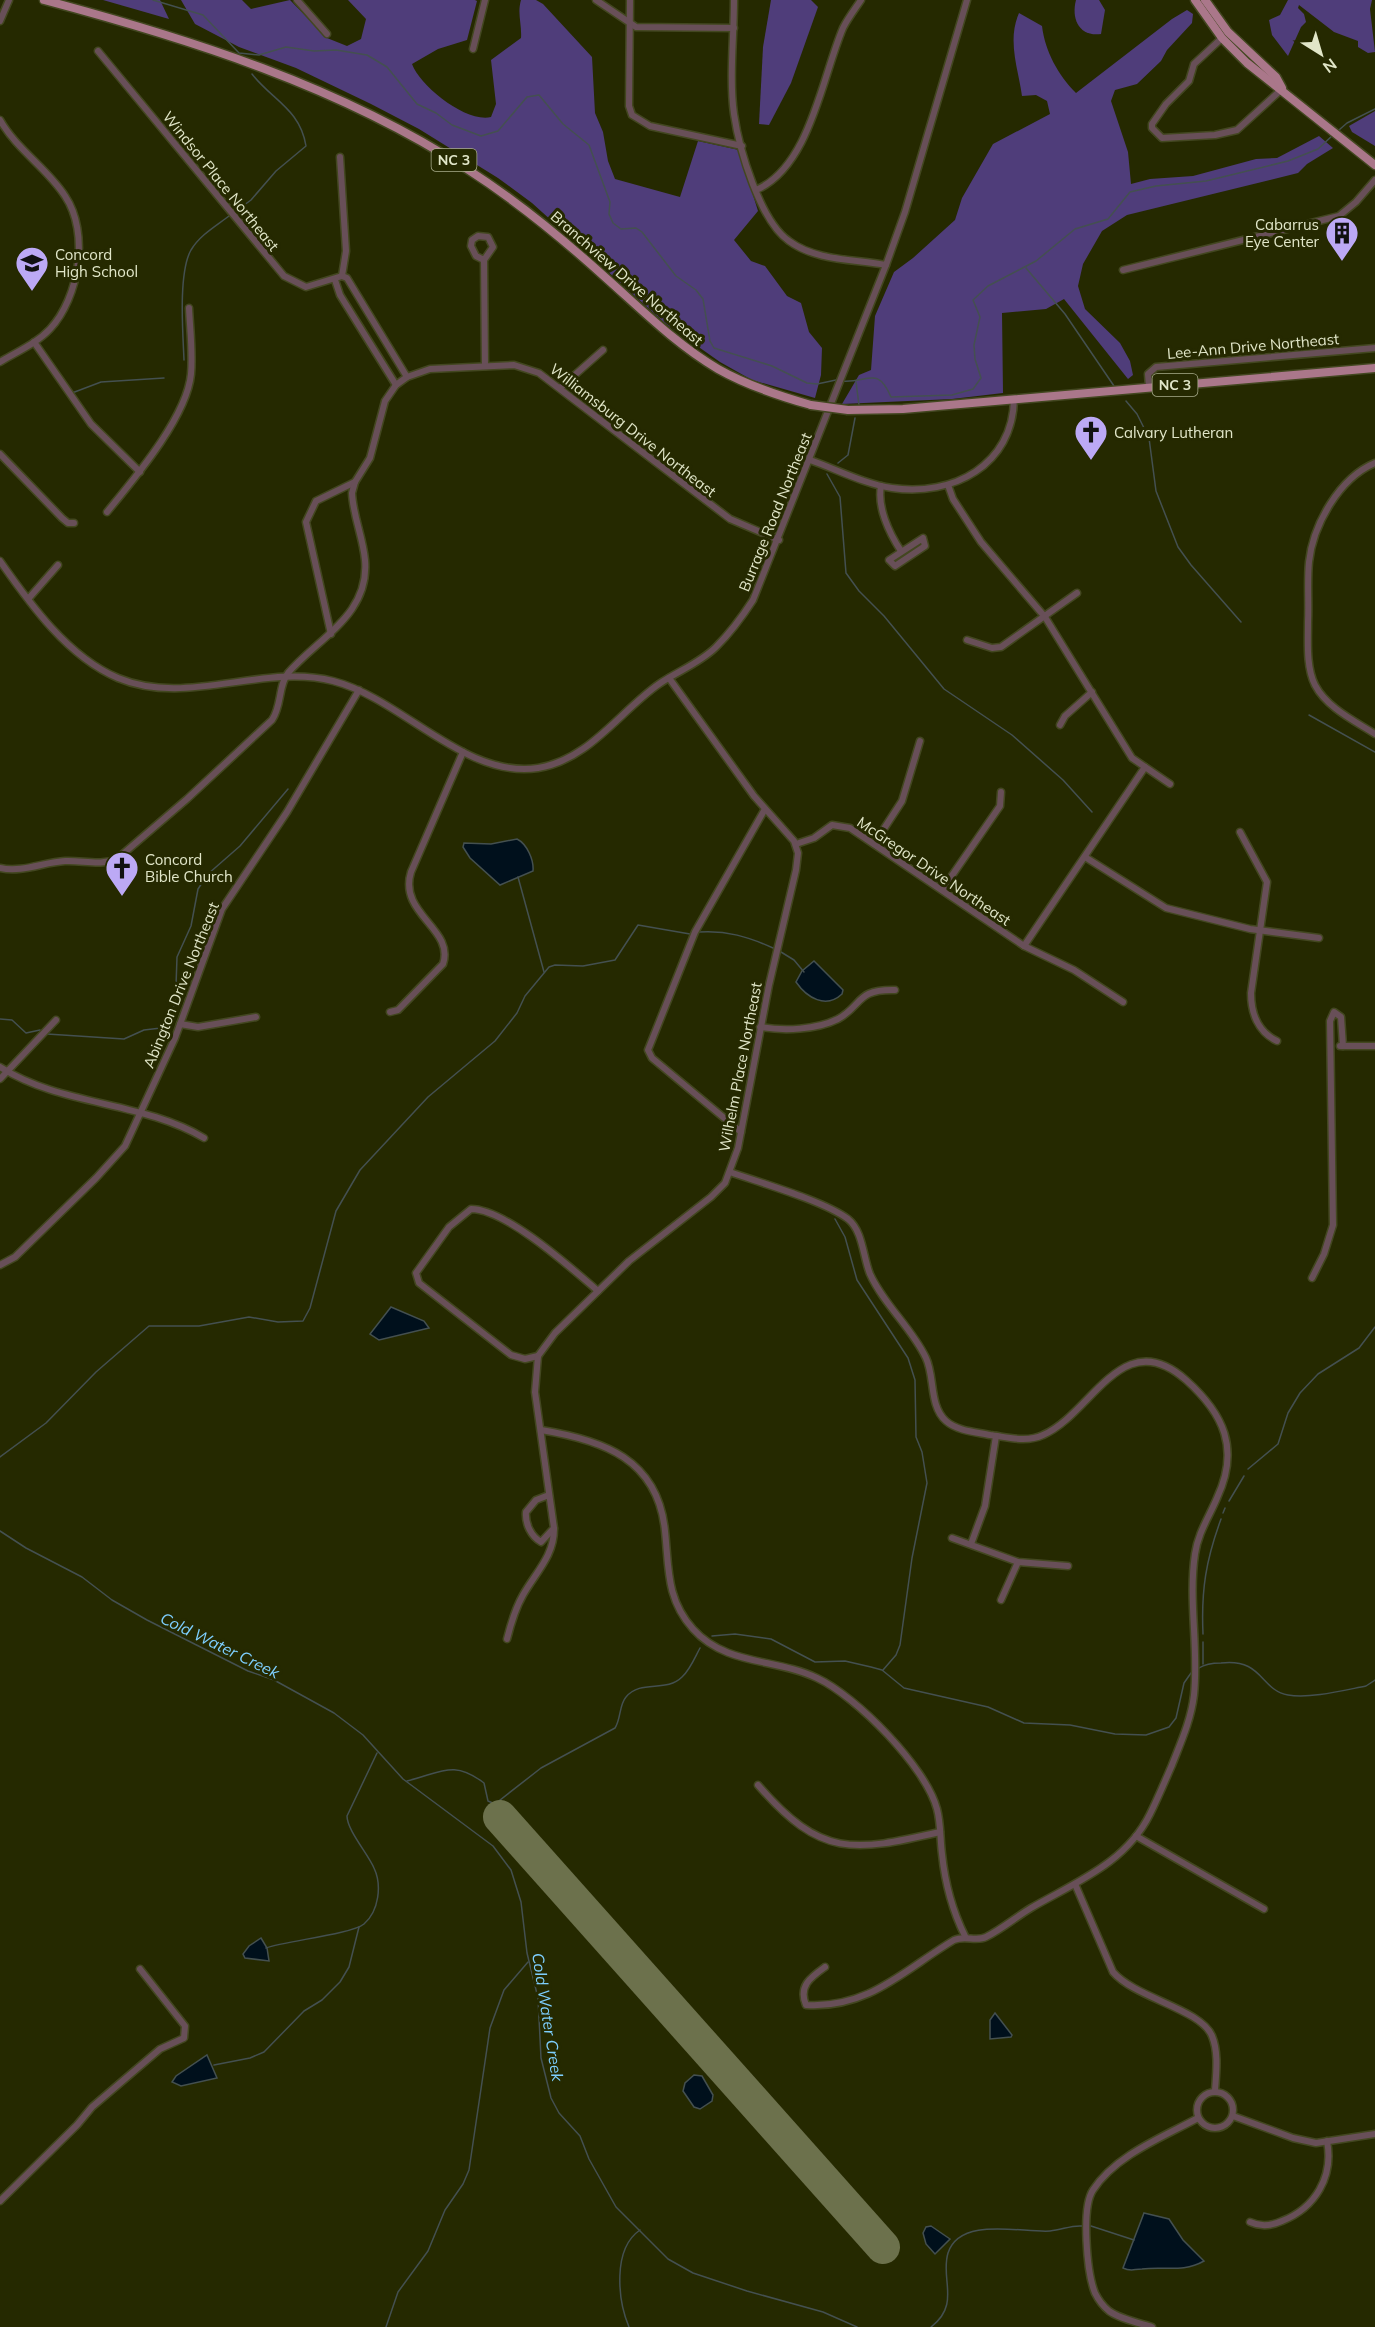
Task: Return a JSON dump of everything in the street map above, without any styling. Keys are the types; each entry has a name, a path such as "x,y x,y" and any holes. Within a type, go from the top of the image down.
{"main road":[{"name":"Branchview Drive Northeast","path":"44,0 135,25 232,57 326,95 410,135 469,169 528,211 667,332 705,360 744,383 811,405 848,410 903,409 1375,368"},
{"path":"1195,0 1222,38 1270,84 1282,89 1375,165"},
{"path":"1205,0 1228,32 1276,78 1282,89"}],"street":[{"path":"0,21 9,0"},
{"path":"297,0 327,34"},
{"path":"473,49 485,0"},
{"path":"596,0 630,24 640,27 734,28"},
{"path":"630,0 629,106 636,120 650,126 742,146"},
{"path":"734,0 734,113 742,146 767,218 789,242 816,254 886,265"},
{"path":"756,190 770,183 788,167 822,94 844,27 861,0"},
{"name":"Burrage Road Northeast","path":"0,561 29,598 84,658 100,669 133,683 183,688 285,678 314,678 359,690 463,752 489,764 511,769 542,767 563,760 591,743 640,699 710,653 753,600 779,540 905,212 968,0"},
{"path":"1222,38 1194,64 1190,81 1166,104 1152,124 1152,128 1162,138 1215,135 1237,130 1282,89"},
{"name":"Windsor Place Northeast","path":"98,51 284,276 306,287 342,276"},
{"path":"0,120 20,147 54,181 66,198 77,233 77,266 68,299 57,321 34,342 0,362"},
{"path":"340,157 346,251 342,276 347,278 407,377"},
{"path":"1123,270 1339,216 1356,202 1375,180"},
{"path":"484,260 485,366"},
{"path":"335,280 340,296 396,385"},
{"path":"107,512 158,448 184,398 191,375 189,308"},
{"path":"34,342 91,424 140,472"},
{"name":"Lee-Ann Drive Northeast","path":"1149,387 1148,374 1156,367 1375,348"},
{"path":"560,388 603,350"},
{"name":"Williamsburg Drive Northeast","path":"355,482 370,458 382,408 396,385 407,377 430,369 485,366 525,368 539,373 560,388 722,513 779,540"},
{"path":"810,460 881,486 922,490 948,485 978,470 1004,445 1012,428 1014,399"},
{"path":"0,454 68,524 74,523"},
{"path":"1375,463 1349,480 1318,528 1309,562 1308,629 1310,670 1316,688 1326,701 1375,734"},
{"path":"331,634 306,522 316,501 355,482"},
{"path":"0,868 17,869 64,861 99,862 117,859 268,725 280,705 285,678 331,634 352,609 362,591 365,579 365,558 353,505 355,482"},
{"path":"948,485 953,499 981,542 1045,617 1128,753 1170,784"},
{"path":"881,486 880,504 891,536 901,551"},
{"path":"923,538 926,541 925,546 895,566 889,560 901,551 923,538"},
{"path":"29,598 58,565"},
{"path":"967,640 992,648 1001,647 1077,594"},
{"path":"669,678 765,809 796,844"},
{"name":"Abington Drive Northeast","path":"0,1265 15,1257 96,1178 125,1146 180,1024 222,909 287,812 359,690"},
{"path":"1060,725 1065,716 1092,692"},
{"path":"874,844 902,801 920,741"},
{"path":"390,1012 398,1010 443,964 446,956 438,936 412,903 408,888 411,872 463,752"},
{"path":"1024,946 1145,767"},
{"path":"942,890 1000,806 1001,792"},
{"path":"741,1132 652,1058 648,1050 695,932 765,809"},
{"name":"McGregor Drive Northeast","path":"796,844 814,838 832,825 850,828 1024,946 1074,970 1123,1002"},
{"path":"1240,832 1267,882 1251,1007 1264,1032 1277,1041"},
{"name":"Wilhelm Place Northeast","path":"538,1356 555,1333 598,1291 649,1244 711,1197 725,1183 741,1132 760,1027 796,870 796,844"},
{"path":"1085,857 1166,908 1260,930 1318,938"},
{"path":"760,1027 777,1030 819,1026 839,1018 867,994 877,990 895,990"},
{"path":"1312,1278 1324,1254 1333,1225 1330,1016 1334,1012 1341,1017 1343,1046"},
{"path":"180,1024 198,1027 256,1017"},
{"path":"0,1079 56,1020"},
{"path":"1332,1046 1375,1046"},
{"path":"0,1067 33,1083 189,1129 204,1138"},
{"path":"730,1172 834,1211 856,1226 874,1281 924,1354 942,1416 955,1427 996,1436 1031,1439 1046,1434 1069,1418 1117,1370 1138,1362 1156,1364 1175,1371 1210,1404 1221,1423 1228,1448 1228,1467 1222,1488 1204,1523 1195,1555 1195,1683 1192,1711 1150,1814 1136,1836 1107,1865 986,1937 980,1939 965,1936 940,1948 895,1982 873,1994 839,2002 807,2005 803,1992 806,1982 825,1966"},
{"path":"507,1639 511,1619 554,1546 554,1528 535,1380 538,1356 525,1359 511,1355 419,1283 416,1273 449,1227 471,1209 489,1211 537,1242 598,1291"},
{"path":"541,1430 601,1443 618,1452 640,1471 653,1489 663,1515 670,1591 682,1616 705,1640 732,1655 802,1671 852,1699 922,1777 935,1800 948,1892 965,1936"},
{"path":"971,1544 985,1506 996,1436"},
{"path":"549,1495 543,1495 529,1507 526,1518 533,1536 541,1542 554,1528"},
{"path":"951,1538 1018,1562 1068,1566"},
{"path":"1001,1600 1018,1562"},
{"path":"758,1785 783,1813 806,1831 836,1844 863,1847 940,1832"},
{"path":"1136,1836 1264,1909"},
{"path":"1075,1884 1113,1972 1123,1984 1172,2007 1208,2029 1213,2038 1216,2062 1215,2091"},
{"path":"0,2201 77,2125 92,2106 131,2076 160,2049 184,2038 185,2026 140,1969"},
{"path":"1215,2091 1230,2099 1233,2116 1225,2126 1213,2129 1207,2127 1198,2118 1199,2100 1209,2092 1215,2091"},
{"path":"1233,2116 1293,2138 1316,2143 1375,2134"},
{"path":"1152,2327 1110,2312 1095,2294 1086,2220 1087,2204 1092,2191 1101,2180 1139,2149 1198,2118"},
{"path":"1250,2222 1260,2227 1278,2223 1306,2208 1316,2196 1328,2170 1330,2157 1327,2141"}],"shaded area":[{"path":"103,0 160,0 169,19"},
{"path":"181,0 242,0 251,9 290,0 327,38 347,46 361,39 366,19 348,0 475,0 477,1 467,40 438,49 412,64 424,82 445,101 457,109 481,117 491,117 496,104 491,60 521,38 519,10 521,0 536,0 543,4 592,57 595,113 603,132 608,161 615,179 680,197 698,141 739,150 758,211 734,240 751,261 765,266 787,296 801,303 809,332 822,348 821,375 815,398 752,380 720,362 666,324 532,203 498,178 419,129 371,104 296,68 239,47 195,24"},
{"path":"771,0 811,0 818,7 791,83 769,125 759,124 763,47"},
{"path":"1076,0 1099,0 1105,10 1101,34 1087,33 1078,25 1075,14"},
{"path":"1288,0 1372,0 1370,9 1375,52 1368,53 1358,47 1358,41 1334,32 1299,5 1298,8 1304,14 1306,22 1301,27 1288,56 1272,35 1269,20 1280,15"},
{"path":"1187,10 1193,14 1192,23 1167,50 1161,61 1137,84 1115,90 1111,101 1128,152 1131,184 1150,179 1193,176 1256,159 1277,158 1319,136 1333,148 1307,164 1298,173 1127,215 1102,231 1083,264 1078,286 1085,309 1120,343 1130,361 1133,375 1128,379 1064,299 1046,309 1002,313 1003,393 952,399 842,404 859,375 871,370 875,316 894,272 955,220 962,198 993,144 1050,114 1047,101 1036,95 1022,96 1014,44 1019,13 1042,26 1053,62 1076,93"},
{"path":"1375,111 1375,146 1352,132 1349,126"}],"water":[{"path":"517,839 529,853 533,871 500,885 470,858 463,847 464,843 491,844"},
{"path":"814,961 843,990 842,994 830,1001 823,1001 811,997 800,988 796,982 802,971"},
{"path":"391,1307 424,1321 429,1328 379,1340 370,1334"},
{"path":"261,1938 267,1948 269,1961 245,1958 243,1954 249,1946"},
{"path":"995,2013 1012,2035 1011,2037 990,2039 990,2020"},
{"path":"207,2055 217,2078 181,2086 172,2082 176,2076"},
{"path":"694,2075 702,2076 713,2095 712,2101 700,2109 694,2107 683,2091 685,2083"},
{"path":"1144,2213 1169,2219 1183,2240 1204,2261 1181,2268 1130,2270 1123,2268"},
{"path":"931,2226 950,2239 935,2254 926,2244 923,2233 926,2227"}],"waterway":[{"path":"153,0 203,15 239,53 259,55 286,47 314,51 336,50 367,55 387,67 417,104 436,113 452,125 481,136 498,131 527,97 539,95 563,124 589,145 610,202 609,214 613,223 621,229 636,228 642,232 676,276 696,290 703,299 710,341 714,348 772,366 807,383 817,384 836,380"},
{"path":"236,211 251,200 276,171 306,146 303,133 292,114 252,74"},
{"path":"1339,130 1347,123 1375,109"},
{"path":"841,381 876,378 886,387 891,397 952,395 973,389 981,378 975,359 974,345 980,317 973,300 988,286 1036,261 1075,229 1108,219 1130,192 1156,186 1206,181 1288,161 1318,149 1333,135"},
{"path":"184,360 182,304 187,260 199,240 229,216"},
{"path":"1026,268 1065,314 1114,386"},
{"path":"72,393 101,382 164,378"},
{"path":"856,382 859,405"},
{"path":"1126,401 1137,414 1149,438 1156,491 1178,547 1241,622"},
{"path":"838,463 848,455 855,418"},
{"path":"827,474 840,497 846,573 859,591 884,616 944,689 1012,735 1063,780 1092,812"},
{"path":"1309,715 1375,752"},
{"path":"176,986 177,957 191,926 198,889 208,874 240,846 288,789"},
{"path":"518,877 544,972"},
{"path":"0,1457 46,1423 96,1372 149,1326 199,1326 249,1317 278,1322 303,1321 310,1308 336,1211 360,1170 428,1097 495,1041 517,1013 525,996 549,967 555,965 583,966 615,960 638,925 690,934"},
{"path":"699,932 737,935 773,948"},
{"path":"781,952 794,960 804,972"},
{"path":"47,1034 124,1039 144,1030 161,1028 172,1015 176,995"},
{"path":"0,1019 12,1020 26,1033 40,1030"},
{"path":"835,1219 845,1237 857,1280 908,1358 915,1380 916,1437 922,1452 927,1483 912,1558 900,1645 896,1655 883,1670"},
{"path":"1248,1469 1278,1444 1288,1413 1300,1393 1318,1374 1359,1348 1375,1327"},
{"path":"1229,1501 1244,1476"},
{"path":"1223,1513 1225,1508"},
{"path":"1203,1634 1206,1575 1221,1519"},
{"name":"Cold Water Creek","path":"0,1531 26,1548 82,1577 112,1600 147,1620 248,1671 274,1680 334,1713 363,1735 403,1779 493,1846 511,1870 521,1902 527,1953 538,1998 541,2058 551,2098 559,2113 580,2136 589,2159 616,2207 668,2259 693,2273 823,2312 857,2327"},
{"path":"712,1636 735,1634 771,1639 815,1662 845,1661 882,1670 904,1688 988,1707 1024,1723 1070,1725 1115,1734 1146,1735 1169,1727 1176,1718 1184,1683 1191,1673"},
{"path":"1203,1642 1203,1664"},
{"path":"407,1781 447,1770 464,1771 484,1783 488,1801 495,1804 541,1768 615,1728 622,1704 632,1692 676,1682 687,1671 700,1648"},
{"path":"1199,1668 1215,1663 1245,1665 1279,1692 1297,1696 1327,1694 1366,1686 1375,1680"},
{"path":"266,1948 357,1928 364,1924 373,1912 378,1898 378,1882 371,1862 350,1828 347,1816 377,1753"},
{"path":"214,2065 250,2058 264,2052 304,2011 322,2000 340,1982 349,1967 359,1927"},
{"path":"386,2327 398,2292 428,2251 445,2210 463,2184 469,2170 490,2028 504,1990 528,1962"},
{"path":"931,2327 945,2309 948,2291 946,2272 948,2253 955,2242 965,2234 978,2230 1050,2231 1082,2226"},
{"path":"1091,2226 1134,2240"},
{"path":"629,2327 620,2290 621,2262 631,2239 640,2230"}],"runway":[{"path":"500,1817 883,2247"}],"place":[{"name":"Cabarrus Eye Center","path":"1342,262"},
{"name":"Concord High School","path":"32,292"},
{"name":"Calvary Lutheran","path":"1091,461"},
{"name":"Concord Bible Church","path":"122,897"}]}
